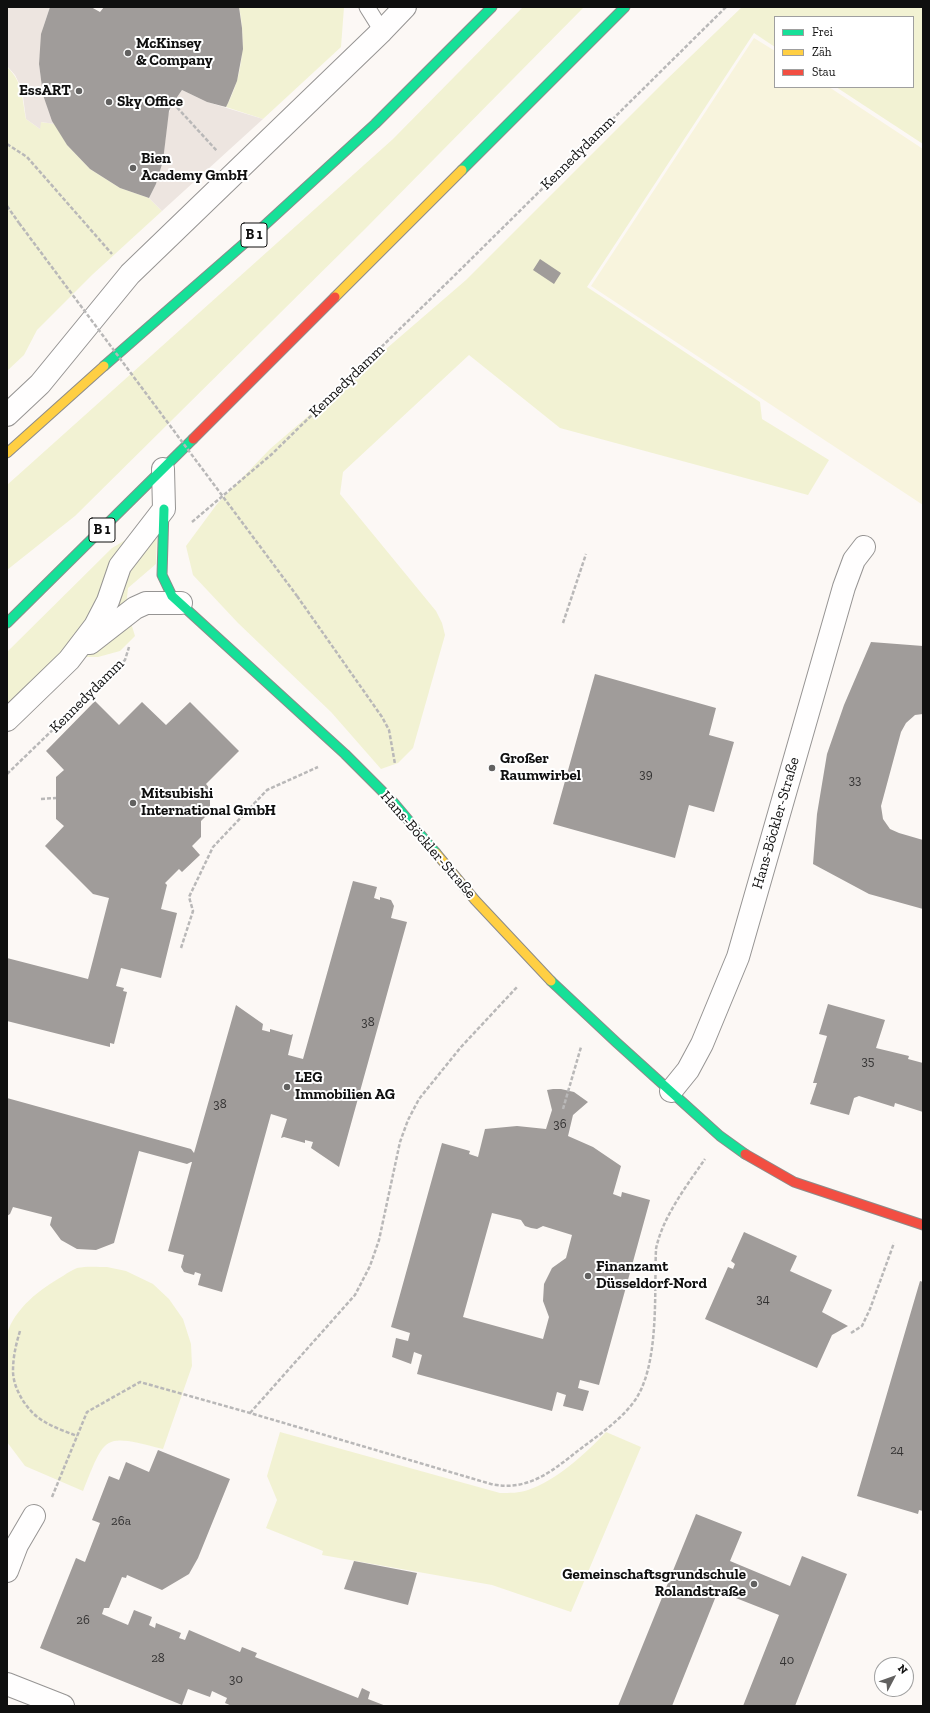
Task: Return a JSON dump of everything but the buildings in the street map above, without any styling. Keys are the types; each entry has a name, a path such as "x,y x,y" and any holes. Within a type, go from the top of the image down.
{"main road":[{"name":"B 1","path":"7,453 153,322 255,234 335,161 386,113 492,7"},
{"name":"B 1","path":"7,623 164,469 625,7"},
{"name":"Hans-Böckler-Straße","path":"164,509 162,575 172,596 345,754 394,803 475,900 536,966 720,1136 741,1152 794,1182 923,1225"}],"street":[{"path":"7,415 40,384 130,274 236,173 405,7"},
{"path":"69,660 95,626 108,601 120,566 164,509 164,469"},
{"name":"Hans-Böckler-Straße","path":"671,1091 688,1070 702,1044 738,958 844,587 854,560 864,547"},
{"path":"7,720 69,660 135,608 146,603 181,603"},
{"path":"7,1571 17,1545 34,1516"},
{"path":"7,1684 63,1706"}],"lane":[{"path":"367,7 382,31"}],"path":[{"name":"Kennedydamm","path":"191,522 272,454 726,7"},
{"path":"173,103 236,173"},
{"path":"7,144 27,157 116,259"},
{"path":"7,206 297,596 382,717 389,730 395,770"},
{"path":"563,623 586,554"},
{"name":"Kennedydamm","path":"7,774 125,660 134,624 135,608"},
{"path":"181,948 193,911 189,897 213,847 222,836 267,790 345,754"},
{"path":"41,799 56,798"},
{"path":"250,1413 355,1295 370,1266 379,1240 400,1142 408,1120 419,1098 461,1047 536,966"},
{"path":"562,1109 582,1046 600,1026"},
{"path":"34,1516 50,1501 87,1412 140,1382 491,1484 511,1486 526,1484 538,1479 561,1464 622,1415 634,1402 649,1367 653,1342 656,1250 658,1238 664,1224 692,1177 720,1136"},
{"path":"851,1333 862,1326 870,1309 902,1218"},
{"path":"20,1331 14,1354 13,1373 17,1387 34,1414 45,1422 77,1436"}],"green space":[{"path":"239,7 344,7 341,47 263,119 226,107 236,83 242,58 242,33"},
{"path":"523,7 584,7 365,229 75,516 7,570 7,485 393,139"},
{"path":"742,7 923,7 923,144 838,88 914,88 914,16 774,16 774,46 754,33 587,287 760,402 762,419 829,460 808,495 560,428 469,355 343,472 340,494 436,611 442,623 445,635 413,748 398,763 381,769 331,712 238,623 193,575 186,546 217,504 270,449 466,280 665,81"},
{"path":"7,67 16,78 19,85 26,119 40,129 40,122 55,124 67,145 90,169 120,188 149,198 162,211 92,275 37,330 24,355 7,371"},
{"path":"137,533 157,536 156,564 128,588 126,607 135,636 120,651 98,657 62,657 7,710 7,652 112,548"},
{"path":"107,1267 126,1271 153,1284 169,1299 183,1319 191,1344 192,1366 163,1449 128,1441 109,1443 97,1458 83,1491 25,1466 7,1442 7,1334 16,1316 37,1293 77,1268"},
{"path":"280,1432 500,1493 514,1493 539,1486 570,1466 606,1432 641,1447 571,1612 492,1585 322,1555 323,1551 266,1528 277,1500 267,1476"}],"shaded area":[{"path":"7,7 50,7 43,28 39,64 43,95 55,124 41,122 40,129 26,119 22,89 15,75 7,66"},
{"path":"754,38 774,50 774,88 831,88 923,149 923,505 591,286"},
{"path":"182,90 207,102 263,119 162,211 149,198 156,184 163,161 168,115 173,103"}],"traffic: fast":[{"path":"104,366 255,234 375,124 492,7"},
{"path":"462,170 625,7"},
{"path":"7,623 193,439"},
{"path":"164,509 162,575 172,596 345,754 394,803 436,853"},
{"path":"551,981 720,1136 745,1154"}],"traffic: slow":[{"path":"335,297 462,170"},
{"path":"7,453 104,366"},
{"path":"436,853 475,900 551,981"}],"traffic: jam":[{"path":"193,439 335,297"},
{"path":"745,1154 794,1182 923,1225"}],"place":[{"name":"McKinsey & Company","path":"128,53"},
{"name":"EssART","path":"79,91"},
{"name":"Sky Office","path":"109,102"},
{"name":"Bien Academy GmbH","path":"133,168"},
{"name":"Großer Raumwirbel","path":"492,768"},
{"name":"Mitsubishi International GmbH","path":"133,803"},
{"name":"LEG Immobilien AG","path":"287,1087"},
{"name":"Finanzamt Düsseldorf-Nord","path":"588,1276"},
{"name":"Gemeinschaftsgrundschule Rolandstraße","path":"754,1584"}]}
